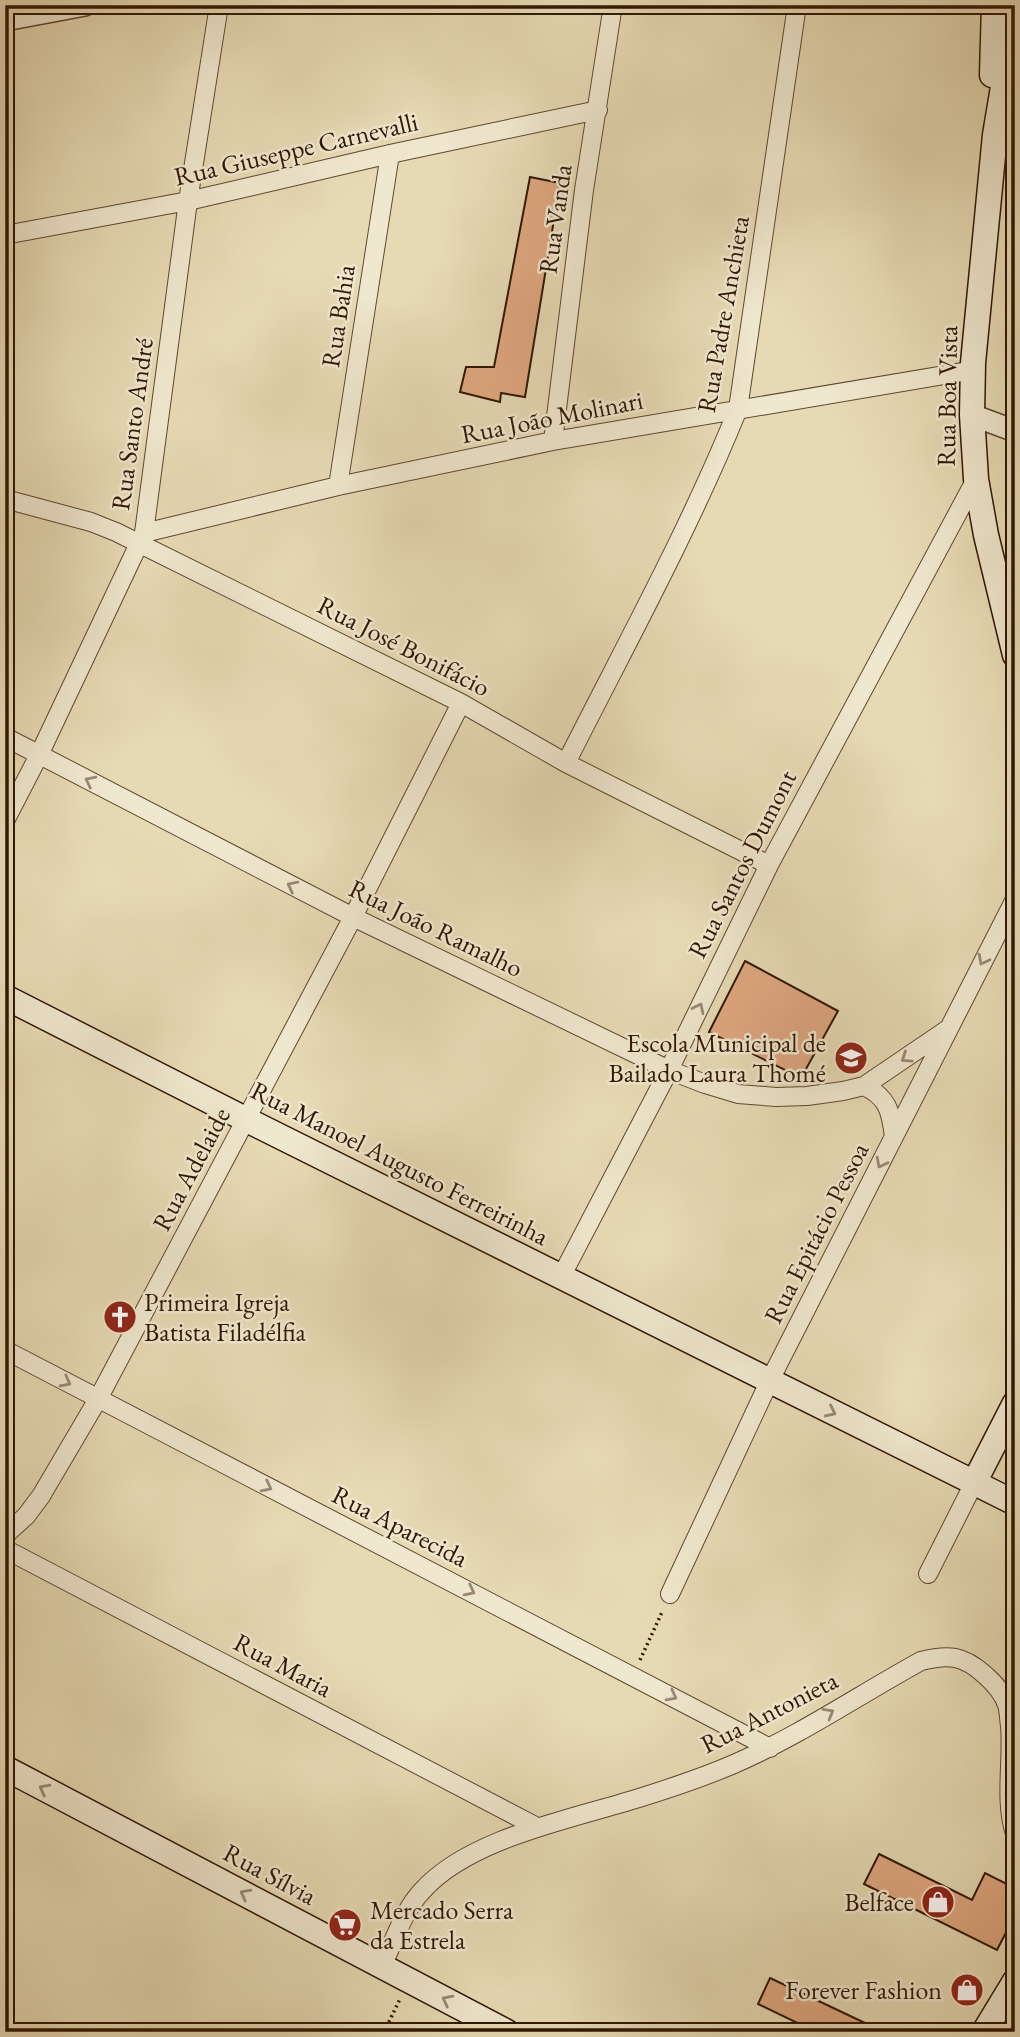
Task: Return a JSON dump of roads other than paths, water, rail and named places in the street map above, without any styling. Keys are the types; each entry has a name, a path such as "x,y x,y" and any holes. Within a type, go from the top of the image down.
{"main road":[{"name":"Rua Boa Vista","path":"994,5 992,87 995,135"},
{"name":"Rua Boa Vista","path":"1015,15 995,135 972,415 976,479 986,535 1015,654"},
{"name":"Rua Manoel Augusto Ferreirinha","path":"5,997 1015,1503"},
{"path":"974,1483 1015,1403"},
{"name":"Rua Sílvia","path":"5,1768 507,2032"},
{"path":"984,2032 1015,1981"}],"street":[{"path":"5,20 85,5"},
{"name":"Rua Santo André","path":"5,821 40,755 142,538 187,201 219,5"},
{"name":"Rua Vanda","path":"553,441 584,190 614,5"},
{"name":"Rua Padre Anchieta","path":"566,763 721,452 738,409 797,5"},
{"name":"Rua Giuseppe Carnevalli","path":"5,235 187,201 598,110"},
{"name":"Rua Bahia","path":"338,486 390,154"},
{"name":"Rua João Molinari","path":"142,538 338,486 553,441 974,370"},
{"path":"972,415 1015,431"},
{"name":"Rua Santos Dumont","path":"561,1277 669,1070 769,864 976,479"},
{"name":"Rua José Bonifácio","path":"5,499 142,538 461,703 566,763 769,864"},
{"name":"Rua Adelaide","path":"5,1535 26,1516 41,1496 98,1399 353,917 461,703"},
{"name":"Rua João Ramalho","path":"5,737 353,917 669,1070 705,1084 738,1094 776,1097 807,1096 863,1086 948,1029"},
{"name":"Rua Epitácio Pessoa","path":"670,1594 769,1382 1015,900"},
{"path":"863,1086 883,1098 892,1119 894,1137"},
{"name":"Rua Aparecida","path":"5,1350 770,1748"},
{"path":"928,1574 974,1483"},
{"name":"Rua Maria","path":"5,1549 537,1827"},
{"name":"Rua Antonieta","path":"382,1966 419,1893 435,1878 469,1856 537,1827 641,1798 733,1765 770,1748 921,1661 942,1656 960,1658 977,1667 997,1685 1007,1705 1012,1744 1010,1798 1015,1834"}],"place":[{"name":"Escola Municipal de Bailado Laura Thomé","path":"851,1058"},
{"name":"Primeira Igreja Batista Filadélfia","path":"120,1317"},
{"name":"Belface","path":"938,1902"},
{"name":"Mercado Serra da Estrela","path":"345,1925"},
{"name":"Forever Fashion","path":"967,1990"}]}
